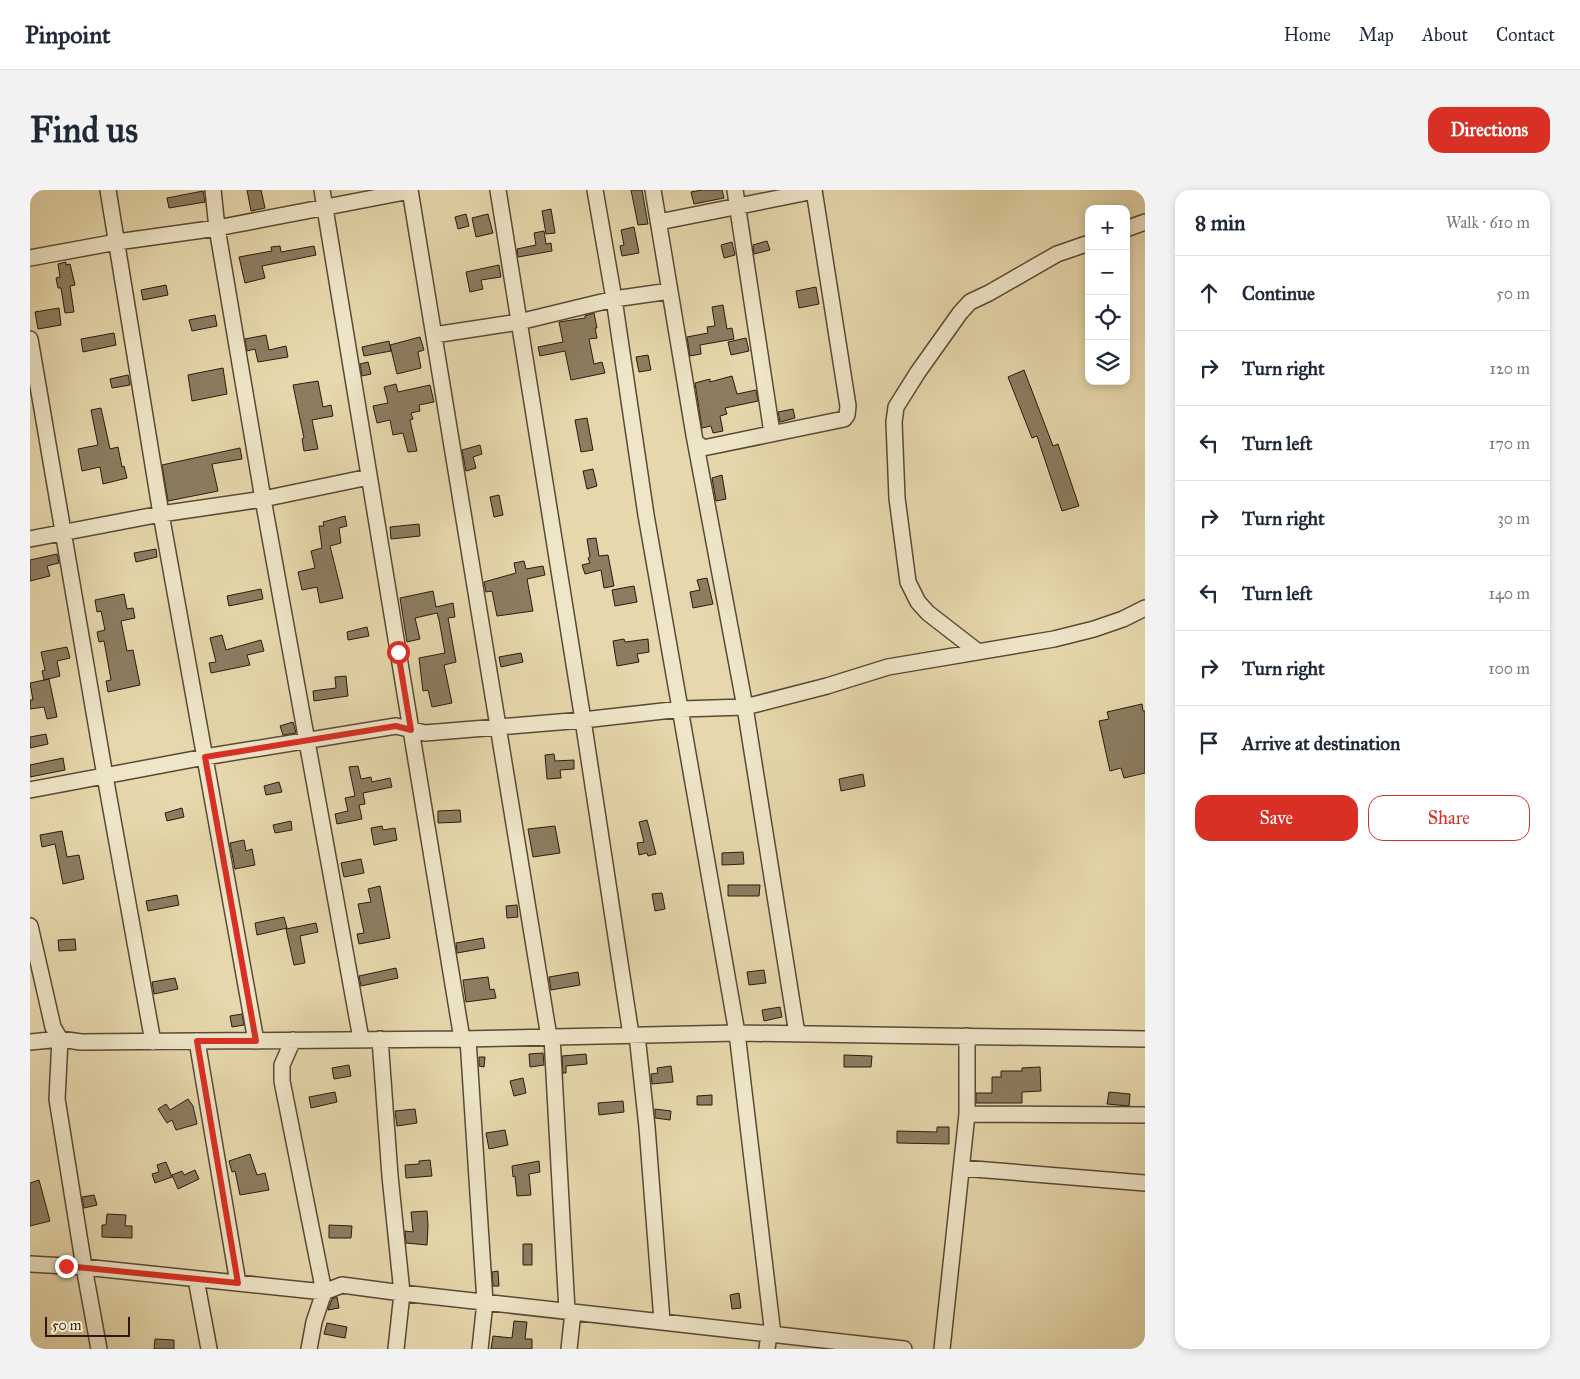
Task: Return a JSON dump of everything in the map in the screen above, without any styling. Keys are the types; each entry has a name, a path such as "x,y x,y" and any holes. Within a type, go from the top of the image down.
{"street":[{"path":"108,190 161,514 256,1041"},
{"path":"213,190 217,228 263,498 361,1039"},
{"path":"322,190 411,730 465,1039 485,1302 480,1349"},
{"path":"498,190 634,1035 647,1127 662,1321"},
{"path":"595,190 614,300 646,515 737,1033 769,1339"},
{"path":"653,190 696,442 745,707 797,1034"},
{"path":"735,190 772,433"},
{"path":"30,258 117,242 217,228 410,191 497,728 550,1037 570,1312 569,1349"},
{"path":"658,222 814,191 848,406 847,415 844,419 703,448 696,442"},
{"path":"1130,228 1145,222"},
{"path":"977,651 928,613 918,602 908,582 896,498 894,422 896,407 918,372 970,302 989,294 1057,254 1085,244"},
{"path":"434,335 519,322 614,300 670,291"},
{"path":"30,339 152,1042"},
{"path":"30,539 161,514 263,498 369,477"},
{"path":"30,790 205,757 396,726 425,733 583,720 681,709 745,707 828,686 888,667 1054,638 1094,629 1123,620 1145,608"},
{"path":"30,926 53,1027 60,1039 58,1099 84,1267 99,1349"},
{"path":"30,1042 60,1039 81,1042 152,1042 465,1039 737,1033 1145,1039"},
{"path":"942,1349 962,1168 966,1114 967,1036"},
{"path":"380,1039 390,1176 402,1293 396,1349"},
{"path":"293,1040 282,1065 282,1081 324,1292 314,1322 309,1349"},
{"path":"197,1041 238,1283"},
{"path":"966,1114 1145,1115"},
{"path":"962,1168 1145,1183"},
{"path":"30,1264 84,1267 324,1292 342,1285 662,1321 769,1339 904,1349"},
{"path":"196,1279 209,1349"}],"building":[{"path":"247,190 261,190 265,208 251,211"},
{"path":"631,190 642,190 648,224 638,225"},
{"path":"722,190 724,198 694,204 691,192"},
{"path":"203,191 205,202 169,208 167,198"},
{"path":"551,209 555,233 546,234 542,211"},
{"path":"466,214 469,226 458,229 455,217"},
{"path":"488,214 493,233 476,237 472,218"},
{"path":"634,227 639,253 622,256 620,246 624,245 621,230"},
{"path":"544,231 546,244 551,243 552,251 518,257 517,249 536,245 534,233"},
{"path":"767,241 770,250 754,254 753,245"},
{"path":"732,242 735,255 724,258 721,245"},
{"path":"280,246 281,252 314,246 316,255 262,266 265,278 245,283 239,257 272,251 271,247"},
{"path":"66,262 66,265 70,264 75,285 70,286 74,312 65,313 61,288 58,288 56,278 60,277 58,264"},
{"path":"499,265 501,277 481,280 483,289 470,292 466,272"},
{"path":"166,285 168,295 143,300 141,290"},
{"path":"816,287 819,304 799,308 796,291"},
{"path":"723,305 727,329 732,328 734,339 700,345 701,354 690,356 687,337 708,333 707,327 715,326 712,307"},
{"path":"59,308 61,325 38,329 35,312"},
{"path":"594,313 597,338 589,339 594,364 602,362 605,373 571,380 565,351 540,356 538,347 563,342 559,322 585,318 585,316"},
{"path":"215,315 217,326 192,331 189,320"},
{"path":"114,333 116,345 83,352 81,339"},
{"path":"266,335 269,350 286,346 288,357 258,362 255,349 247,351 245,339"},
{"path":"420,337 424,350 418,352 421,368 397,374 390,345"},
{"path":"746,338 749,351 731,355 728,342"},
{"path":"389,341 391,351 364,356 362,347"},
{"path":"648,355 651,370 639,372 636,357"},
{"path":"368,362 371,374 362,376 360,364"},
{"path":"223,368 227,394 192,401 188,375"},
{"path":"1024,370 1053,446 1058,444 1079,506 1062,511 1037,436 1032,438 1008,377"},
{"path":"128,375 130,385 112,388 110,379"},
{"path":"732,376 737,394 756,390 758,401 725,408 727,414 720,416 723,431 713,433 711,426 702,428 695,383 710,379 710,382"},
{"path":"318,381 323,407 331,405 333,416 312,420 318,449 304,451 302,439 304,438 293,385"},
{"path":"396,384 398,392 430,385 434,402 419,405 420,411 411,413 413,419 410,420 417,451 408,452 403,433 393,435 390,420 377,423 373,406 388,403 384,387"},
{"path":"101,408 110,449 118,447 122,467 124,466 127,478 103,484 100,467 82,471 78,449 98,445 91,410"},
{"path":"793,409 795,418 780,422 778,412"},
{"path":"587,418 593,450 581,452 575,420"},
{"path":"480,445 482,454 473,457 476,468 466,471 462,450"},
{"path":"240,448 242,459 212,464 218,491 168,501 162,465"},
{"path":"593,469 597,486 587,489 583,471"},
{"path":"722,475 726,499 716,501 712,478"},
{"path":"499,495 503,515 494,517 490,497"},
{"path":"345,516 347,526 339,528 341,543 330,546 343,598 320,603 317,587 302,590 298,572 315,568 311,551 322,548 319,526 324,526 323,522"},
{"path":"419,524 420,536 391,539 390,527"},
{"path":"596,538 599,556 608,555 614,586 604,588 601,570 585,574 582,565 590,563 587,539"},
{"path":"156,549 157,557 136,562 134,553"},
{"path":"57,554 59,563 47,566 50,576 30,581 30,560"},
{"path":"524,561 526,569 543,566 545,575 527,579 533,611 497,616 492,591 486,592 484,582 516,573 514,563"},
{"path":"707,578 713,604 693,608 690,592 700,590 697,580"},
{"path":"634,586 637,602 615,606 612,590"},
{"path":"261,589 263,599 229,606 227,596"},
{"path":"433,591 436,607 453,603 455,617 448,618 456,662 444,665 452,703 432,707 428,690 423,691 419,658 445,653 437,613 415,618 420,639 407,642 400,598"},
{"path":"124,594 127,609 133,608 135,618 121,621 127,651 133,650 140,685 108,692 106,681 111,680 104,641 99,642 97,632 105,630 101,611 97,612 95,600"},
{"path":"367,627 369,636 348,640 347,632"},
{"path":"222,635 226,650 261,640 264,651 247,655 250,665 211,673 209,663 216,662 210,638"},
{"path":"624,639 625,642 648,639 649,652 637,654 639,662 617,666 613,641"},
{"path":"67,647 70,658 57,661 60,676 44,680 42,671 45,670 41,652"},
{"path":"521,653 523,662 501,667 499,657"},
{"path":"346,676 348,696 314,701 313,691 336,688 335,677"},
{"path":"49,679 57,717 47,719 44,707 30,709 30,700 33,700 30,683"},
{"path":"1142,704 1143,711 1145,711 1145,773 1124,778 1121,768 1110,771 1099,721 1109,719 1107,712"},
{"path":"293,722 296,733 283,735 280,726"},
{"path":"46,734 48,744 30,748 30,737"},
{"path":"554,754 555,761 574,760 574,769 560,770 561,778 547,779 545,755"},
{"path":"63,758 65,770 30,777 30,765"},
{"path":"358,766 361,779 371,777 372,782 390,778 392,787 363,793 365,804 359,805 362,819 337,824 335,814 348,811 345,798 355,796 349,767"},
{"path":"863,774 865,786 841,791 839,779"},
{"path":"279,782 282,792 266,795 264,786"},
{"path":"182,808 184,817 167,821 165,813"},
{"path":"460,810 461,822 438,823 438,811"},
{"path":"647,820 656,854 648,856 647,853 639,855 637,843 644,842 639,822"},
{"path":"291,821 292,830 275,833 273,825"},
{"path":"382,826 383,830 395,828 397,840 374,845 371,828"},
{"path":"555,826 560,853 533,857 528,829"},
{"path":"62,831 67,857 79,855 84,879 63,884 55,844 42,847 40,835"},
{"path":"244,840 246,851 252,849 255,865 235,869 230,843"},
{"path":"743,852 744,864 722,865 722,853"},
{"path":"361,859 364,873 344,877 341,863"},
{"path":"728,885 760,885 759,896 728,896"},
{"path":"380,886 390,938 359,944 357,934 364,933 358,904 371,902 368,889"},
{"path":"662,893 665,909 655,911 652,894"},
{"path":"177,895 179,905 148,911 146,901"},
{"path":"517,905 518,917 507,918 506,906"},
{"path":"284,917 287,928 257,935 255,923"},
{"path":"316,923 318,932 300,936 305,963 294,965 286,929"},
{"path":"483,938 485,948 457,953 456,943"},
{"path":"75,939 76,950 59,951 58,940"},
{"path":"396,968 398,978 361,986 359,976"},
{"path":"764,970 766,983 749,985 747,972"},
{"path":"578,972 580,985 551,990 549,977"},
{"path":"488,977 490,990 494,989 496,998 466,1002 463,980"},
{"path":"175,978 178,989 154,994 152,982"},
{"path":"780,1007 782,1017 764,1021 762,1010"},
{"path":"242,1014 244,1025 232,1027 230,1016"},
{"path":"543,1053 544,1065 530,1067 529,1054"},
{"path":"586,1054 587,1064 566,1066 566,1073 563,1073 562,1056"},
{"path":"844,1055 872,1056 871,1067 844,1067"},
{"path":"479,1057 485,1057 484,1067 479,1066"},
{"path":"349,1065 351,1076 334,1079 332,1068"},
{"path":"671,1066 673,1082 652,1084 651,1074 658,1073 657,1068"},
{"path":"1040,1067 1041,1091 1022,1092 1022,1103 976,1103 976,1093 992,1093 992,1077 1001,1077 1001,1071 1022,1071 1022,1068"},
{"path":"523,1078 526,1093 514,1096 510,1081"},
{"path":"335,1092 337,1102 311,1108 309,1097"},
{"path":"1109,1092 1130,1094 1129,1106 1107,1104"},
{"path":"712,1095 712,1105 697,1105 697,1096"},
{"path":"188,1099 193,1106 197,1124 176,1130 172,1120 167,1123 158,1109 166,1104 170,1110"},
{"path":"623,1101 624,1112 599,1115 598,1103"},
{"path":"415,1109 417,1123 397,1126 395,1111"},
{"path":"655,1109 671,1111 670,1120 655,1118"},
{"path":"937,1127 949,1127 949,1144 897,1143 897,1131 937,1132"},
{"path":"505,1130 508,1145 489,1149 486,1133"},
{"path":"250,1154 257,1175 265,1173 269,1190 240,1195 235,1171 232,1172 229,1161"},
{"path":"430,1160 432,1176 406,1178 405,1165 419,1164 419,1161"},
{"path":"539,1161 540,1172 529,1174 531,1195 517,1196 512,1166"},
{"path":"166,1162 172,1177 155,1183 152,1174 159,1172 157,1165"},
{"path":"195,1170 199,1179 178,1189 172,1175 182,1171 184,1175"},
{"path":"39,1180 50,1221 30,1226 30,1183"},
{"path":"94,1195 97,1205 84,1208 82,1197"},
{"path":"427,1211 427,1245 406,1243 405,1231 413,1232 411,1212"},
{"path":"107,1214 126,1215 125,1226 132,1226 132,1238 102,1237 102,1225 106,1225"},
{"path":"329,1225 352,1226 351,1238 329,1238"},
{"path":"523,1244 532,1244 532,1265 523,1265"},
{"path":"498,1271 499,1286 493,1286 492,1272"},
{"path":"739,1293 741,1308 732,1309 730,1295"},
{"path":"337,1297 339,1308 328,1310 332,1299"},
{"path":"514,1321 527,1322 525,1339 532,1339 532,1349 491,1349 493,1336 512,1338"},
{"path":"327,1323 347,1327 345,1338 324,1334"},
{"path":"155,1339 174,1340 174,1349 154,1349"}],"route":[{"path":"66,1266 238,1283 197,1041 256,1041 205,757 396,726 411,730 398,652"}]}
